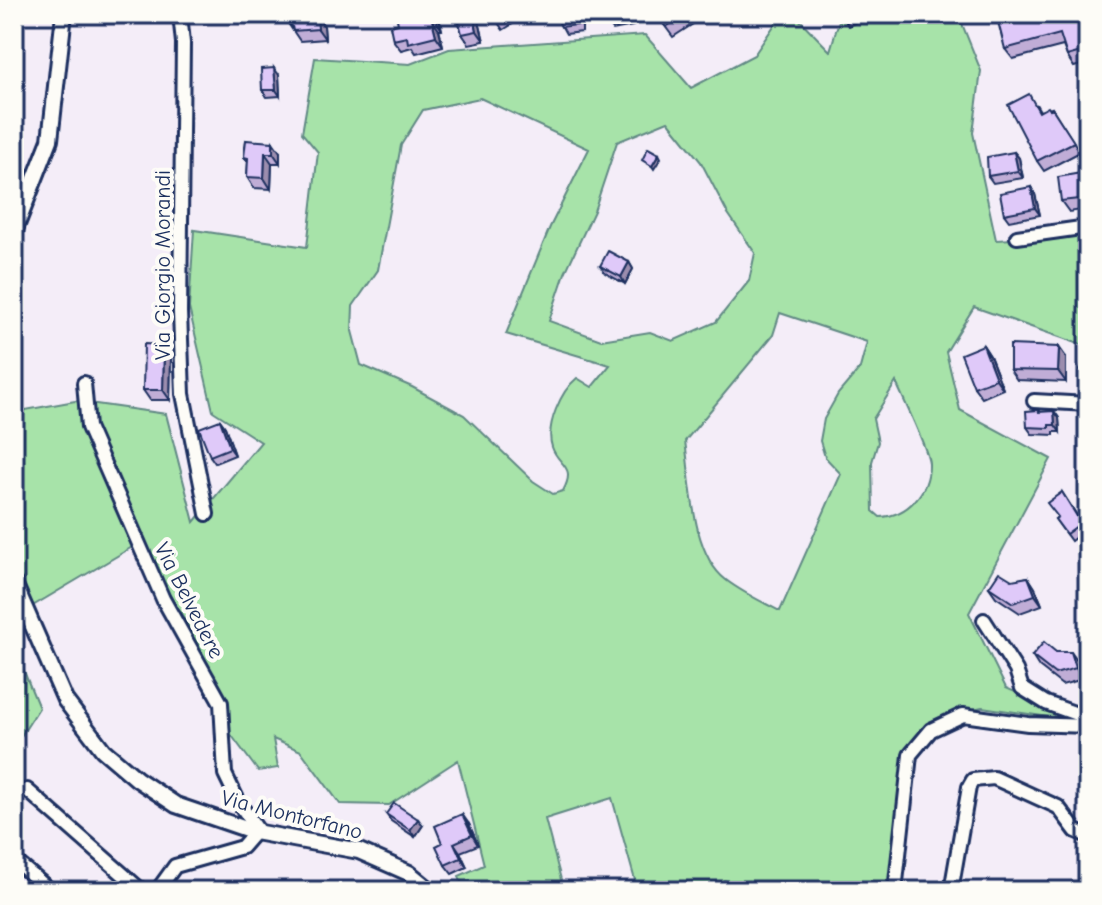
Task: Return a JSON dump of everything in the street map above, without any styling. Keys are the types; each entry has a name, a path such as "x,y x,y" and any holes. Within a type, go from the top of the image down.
{"street":[{"path":"14,232 50,140 64,14"},
{"name":"Via Giorgio Morandi","path":"180,14 183,43 180,312 183,394 207,514"},
{"path":"1017,237 1088,227"},
{"name":"Via Belvedere","path":"84,383 88,427 163,599 221,703 225,774 257,832"},
{"path":"1034,401 1088,404"},
{"name":"Via Montorfano","path":"14,583 65,700 103,750 137,779 176,805 257,832 359,851 409,873 431,891"},
{"path":"984,620 1016,670 1022,688 1046,703 1088,718"},
{"path":"895,891 910,755 931,730 963,715 1028,724 1088,726"},
{"path":"951,891 969,787 973,780 994,778 1058,807 1076,831 1088,836"},
{"path":"27,790 142,891"},
{"path":"157,891 175,866 242,847 257,832"},
{"path":"14,860 51,891"}],"green space":[{"path":"782,14 794,14 830,51 841,14 958,14 981,71 973,133 996,240 1088,235 1088,347 974,307 946,352 960,410 1051,459 969,613 1006,688 1083,722 982,707 935,720 918,738 903,765 888,891 775,891 724,880 717,891 638,891 612,798 545,819 564,891 464,891 459,876 484,865 458,760 389,805 340,804 301,751 273,739 278,768 258,771 215,713 215,691 204,659 179,609 134,546 14,617 14,412 75,401 166,414 194,522 261,442 213,411 189,308 194,230 307,247 318,152 302,133 315,58 410,64 449,49 645,35 691,88 754,55","holes":["480,98 589,149 550,227 506,334 610,365 592,387 577,378 565,391 556,410 550,439 567,471 563,491 553,494 533,481 464,415 412,387 361,365 352,331 353,306 378,270 401,145 423,110","668,121 701,162 727,212 755,253 749,281 716,322 673,341 650,332 601,340 549,321 565,273 594,211 617,142","780,313 867,342 860,368 838,394 824,419 820,441 825,457 841,474 780,611 726,580 714,568 699,535 685,441 773,335","896,382 928,456 928,474 921,493 908,507 890,516 880,517 873,511 872,462 878,442 873,419"]},
{"path":"14,647 39,708 14,747"}],"building":[{"path":"286,14 317,16 318,29 293,31"},
{"path":"396,14 434,14 435,19 432,20 436,36 408,43 407,37 393,40 390,26 398,24"},
{"path":"457,14 473,14 477,31 462,34"},
{"path":"555,14 578,14 578,25 561,27"},
{"path":"605,14 626,14 626,16 606,20"},
{"path":"656,14 686,14 666,27"},
{"path":"842,14 852,14 855,19 846,22"},
{"path":"996,14 1088,14 1088,50 1067,56 1060,34 1005,49"},
{"path":"274,68 276,90 262,90 261,69"},
{"path":"1029,94 1039,112 1052,108 1074,142 1037,161 1008,105"},
{"path":"246,140 273,142 273,153 265,153 264,178 247,177 248,158 244,157"},
{"path":"648,148 659,154 652,166 642,160"},
{"path":"1014,152 1018,171 988,176 987,157"},
{"path":"1081,173 1088,198 1061,201 1058,177"},
{"path":"1031,187 1035,208 1004,214 1000,193"},
{"path":"608,251 629,262 621,277 600,266"},
{"path":"144,344 164,345 163,390 143,390"},
{"path":"983,345 996,379 974,387 961,354"},
{"path":"1010,345 1059,347 1058,371 1010,370"},
{"path":"1084,355 1088,356 1088,372 1080,370"},
{"path":"1026,411 1054,411 1055,425 1049,425 1049,428 1027,427"},
{"path":"220,420 230,448 210,456 199,428"},
{"path":"1062,492 1081,523 1066,534 1047,503"},
{"path":"999,572 1012,580 1028,577 1035,595 1013,603 989,587"},
{"path":"1044,642 1056,652 1071,652 1076,668 1055,674 1032,656"},
{"path":"394,803 418,819 410,830 386,814"},
{"path":"462,814 472,835 454,843 461,858 445,865 436,846 442,843 435,826"}]}
